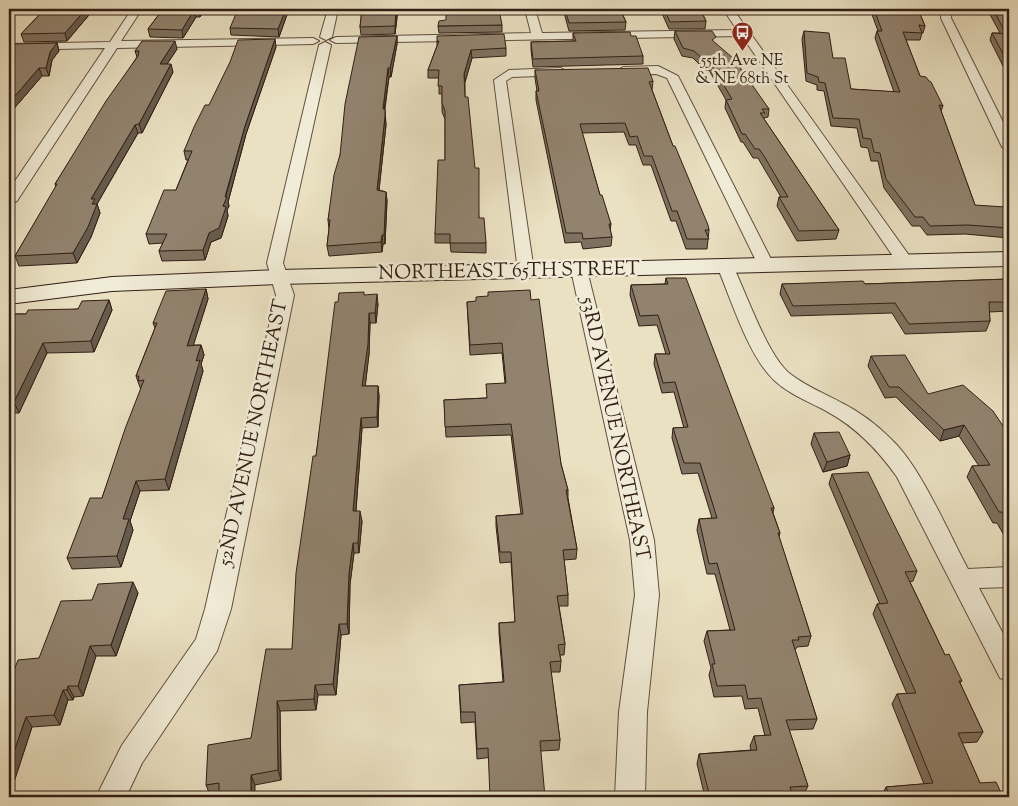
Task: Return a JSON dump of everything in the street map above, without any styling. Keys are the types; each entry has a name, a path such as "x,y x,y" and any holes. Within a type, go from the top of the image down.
{"main road":[{"name":"NORTHEAST 65TH STREET","path":"9,297 112,284 280,277 1009,259"}],"street":[{"path":"9,201 137,9"},
{"name":"52ND AVENUE NORTHEAST","path":"111,797 132,754 208,643 218,609 285,295 275,264 332,9"},
{"path":"530,9 537,36"},
{"path":"728,9 905,261"},
{"path":"947,9 946,18 1009,147"},
{"path":"9,47 745,33"},
{"path":"615,71 654,70 668,73 672,76 766,265"},
{"path":"526,272 500,82 502,76 516,73 575,72"},
{"path":"725,266 768,362 782,377 800,390 836,408 885,445 906,473 1009,670"},
{"name":"53RD AVENUE NORTHEAST","path":"579,270 642,540 646,595 633,712 630,797"},
{"path":"960,579 1009,577"}],"building":[{"path":"45,9 86,9 65,33 21,34"},
{"path":"163,9 199,9 194,10 182,30 148,29"},
{"path":"238,9 286,9 278,29 230,28"},
{"path":"362,9 396,9 395,26 360,27"},
{"path":"446,9 499,9 502,25 438,26 439,21 446,20"},
{"path":"565,9 620,9 626,22 569,23"},
{"path":"664,9 700,9 706,21 670,22"},
{"path":"874,9 918,9 925,26 919,25 922,33 903,32 920,76 926,77 931,82 943,106 939,105 975,205 1005,207 1009,217 1009,228 968,225 930,226 923,217 915,217 886,179 880,153 874,152 871,139 863,138 859,119 833,118 825,83 819,82 818,77 807,73 804,31 829,33 833,58 845,58 851,89 900,92 877,31 882,31"},
{"path":"993,9 1009,9 1009,65 992,33 1006,34"},
{"path":"675,31 712,31 716,37 712,40 734,59 769,109 762,109 765,113 760,113 839,230 799,231 779,197 788,197 759,149 755,149 745,134 742,134 726,100 732,99 710,62 706,62 694,51 683,48"},
{"path":"630,32 631,36 636,36 643,56 533,59 531,42 576,41 573,33"},
{"path":"504,34 506,48 471,50 464,74 465,97 468,97 475,168 479,168 479,218 484,218 486,243 450,243 450,234 435,234 438,160 445,160 445,111 442,103 442,86 438,86 439,70 428,70 439,41 437,41 437,36"},
{"path":"397,36 390,68 388,68 377,190 386,192 384,235 382,235 381,242 327,246 330,220 328,220 334,175 340,155 345,104 359,37"},
{"path":"275,39 245,126 225,197 227,197 223,206 226,207 219,228 209,233 203,250 159,251 167,234 146,234 164,190 176,190 192,151 184,151 205,105 209,105 230,62 238,40"},
{"path":"142,41 175,41 160,64 171,64 139,124 135,125 91,199 95,199 92,204 97,204 88,227 73,253 15,256 57,184 55,184 106,101 138,56 139,51 135,51"},
{"path":"57,43 50,52 46,68 39,68 9,103 9,59 11,57 9,57 9,48 12,44"},
{"path":"648,68 653,81 649,82 673,146 675,146 708,225 709,230 705,230 709,239 687,239 677,211 672,211 652,156 644,156 637,136 630,137 625,123 580,124 600,195 602,195 611,224 609,224 612,237 583,239 582,233 566,233 536,91 539,91 535,70"},
{"path":"666,278 686,278 774,508 771,508 780,533 778,533 811,636 798,637 799,640 792,640 817,719 786,720 808,786 790,787 793,797 710,797 699,754 757,750 754,736 771,735 761,698 748,699 745,685 717,686 712,664 715,664 707,631 735,630 717,563 709,564 699,519 717,518 700,463 684,463 673,428 688,427 675,382 663,383 655,354 670,354 658,315 640,316 631,285 668,284"},
{"path":"1009,279 1009,302 989,302 990,321 909,324 895,303 793,306 782,284 863,281 865,284"},
{"path":"206,289 187,346 201,345 196,361 200,360 165,479 136,481 123,519 129,519 117,556 67,558 90,498 102,498 144,380 138,381 139,376 136,376 157,323 153,323 166,291"},
{"path":"530,290 531,300 539,299 561,464 568,490 566,490 577,549 563,550 568,595 557,596 565,644 558,645 561,661 550,662 560,740 540,741 545,797 490,797 488,748 477,749 475,712 461,712 459,685 504,682 499,623 515,622 511,552 500,552 496,516 523,514 511,424 445,427 444,400 487,398 486,384 506,383 502,343 470,345 467,302 476,301 476,297 488,296 488,292"},
{"path":"364,292 364,295 377,294 375,313 369,313 368,344 362,386 378,386 377,417 361,418 353,511 360,511 358,543 353,543 349,573 347,624 339,624 333,684 315,685 314,699 277,701 278,770 251,775 251,797 219,797 219,783 206,785 208,745 251,738 266,649 292,649 296,573 313,456 316,456 335,302 338,302 339,293"},
{"path":"109,300 91,341 43,343 14,402 9,402 9,314 26,314 28,310 78,309 82,301"},
{"path":"905,355 928,394 963,385 993,411 1009,435 1009,524 1002,512 999,512 972,466 990,465 964,425 944,430 899,387 889,387 871,356"},
{"path":"839,432 850,455 827,462 814,433"},
{"path":"868,472 917,571 905,572 945,655 949,654 962,681 959,681 983,732 958,733 980,783 996,782 1003,797 890,797 886,787 933,783 897,694 916,693 877,604 888,603 832,474"},
{"path":"133,582 111,645 90,646 78,686 68,686 67,690 63,690 54,715 26,717 9,766 9,683 18,660 39,658 61,601 92,600 98,584"}],"place":[{"name":"55th Ave NE & NE 68th St","path":"742,51"}]}
